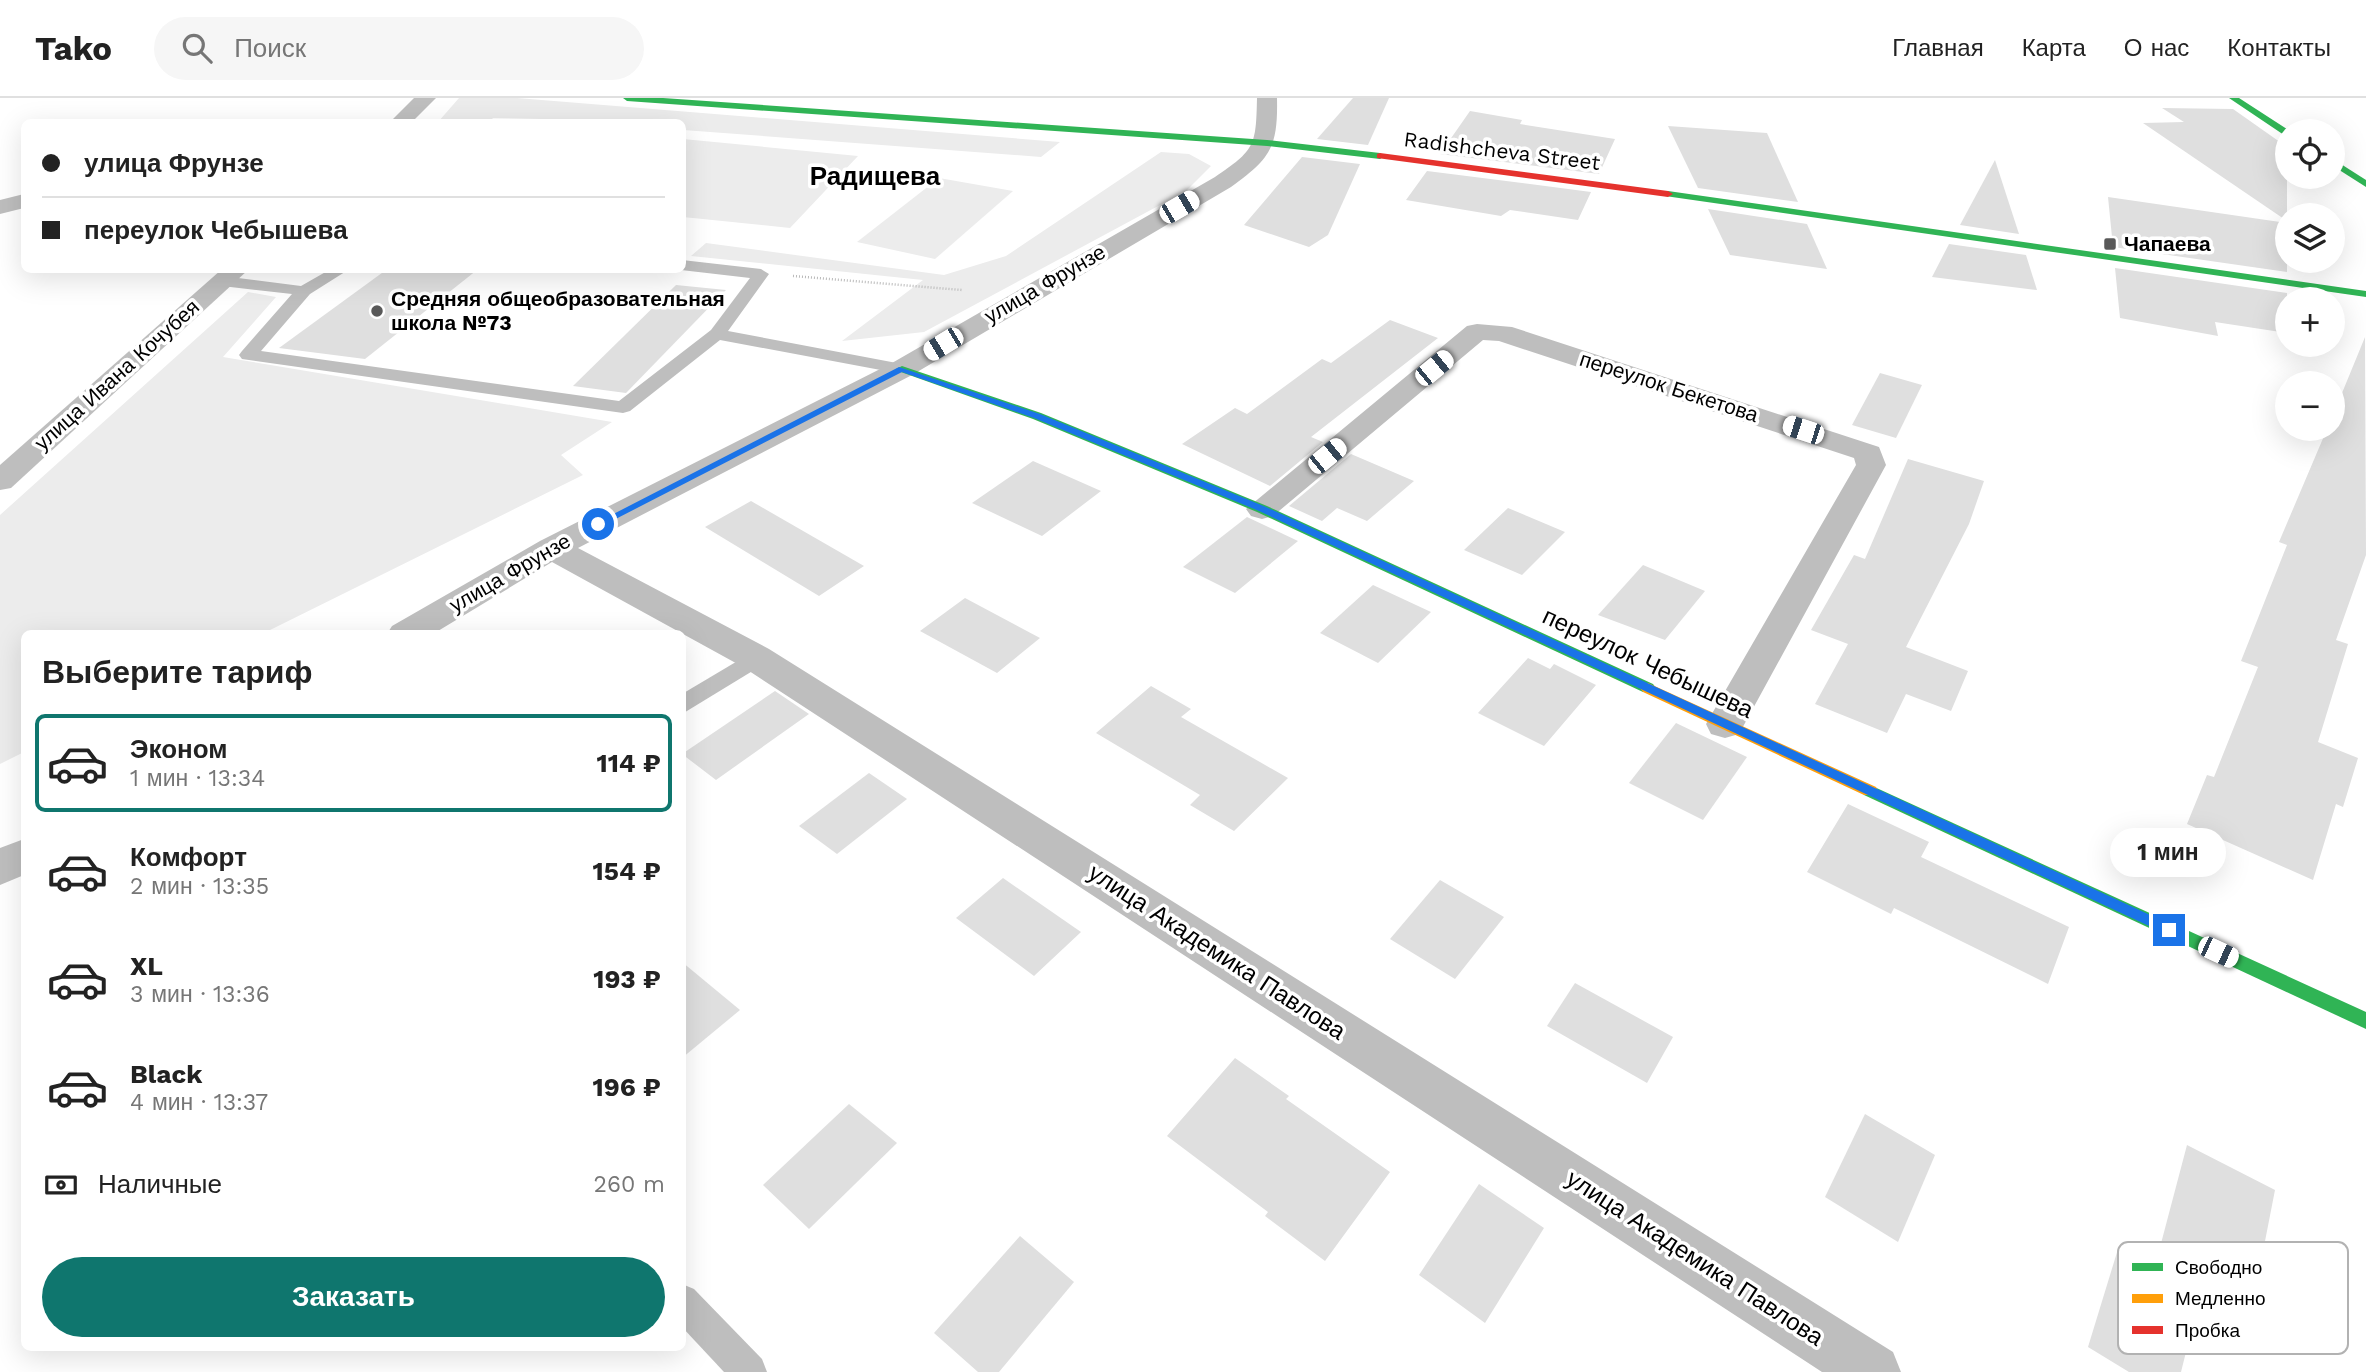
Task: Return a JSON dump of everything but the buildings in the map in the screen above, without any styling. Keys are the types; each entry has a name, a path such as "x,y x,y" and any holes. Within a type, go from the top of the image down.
{"main road":[{"name":"Radishcheva Street","path":"627,98 1267,143 1530,174 2366,294"},
{"path":"2234,98 2275,125"},
{"path":"2345,170 2366,184"},
{"name":"переулок Чебышева","path":"902,369 1037,416 1262,509 2366,1021"}],"street":[{"path":"403,119 426,98"},
{"path":"1267,98 1267,143"},
{"name":"улица Фрунзе","path":"412,630 552,548 902,369 1223,182 1255,159 1267,143"},
{"path":"0,207 21,202"},
{"name":"улица Ивана Кочубея","path":"0,481 228,275"},
{"name":"переулок Бекетова","path":"1262,509 1477,332 1487,331 1515,337 1868,453 1871,465 1726,724"},
{"name":"улица Академика Павлова","path":"552,548 756,658 1873,1372"},
{"path":"0,868 21,857"}],"lane":[{"path":"335,273 304,291 248,355 623,407 717,334 761,274 686,265"},
{"path":"228,275 304,291"},
{"path":"717,334 902,369"},
{"path":"686,703 756,658"},
{"path":"686,1305 749,1372"}],"path":[{"path":"761,274 1026,295"}],"shaded area":[{"path":"459,98 517,98 1060,142 1041,157 686,130 686,119 441,119"},
{"path":"686,139 858,156 790,228 686,217"},
{"path":"1161,152 1189,154 1211,166 1186,191 924,332 842,341 923,280 691,256 706,243 944,275 1006,256"},
{"path":"939,178 1013,191 935,259 857,242"},
{"path":"248,292 276,297 223,357 612,422 561,455 583,475 270,630 21,630 21,754 0,764 0,515"}],"traffic: fast":[{"path":"627,98 1267,143 1380,156"},
{"path":"2233,98 2275,125"},
{"path":"2345,170 2366,184"},
{"path":"1668,194 2366,294"},
{"path":"902,369 1037,416 1262,509 1648,688"},
{"path":"1870,791 2366,1021"}],"traffic: slow":[{"path":"1648,688 1870,791"}],"traffic: jam":[{"path":"1380,156 1668,194"}],"place":[{"name":"Чапаева","path":"2110,244"},
{"name":"Средняя общеобразовательная школа №73","path":"377,311"}],"district":[{"name":"Радищева","path":"875,176"}],"route":[{"path":"598,524 902,369 1037,416 1262,509 2169,930"}]}
